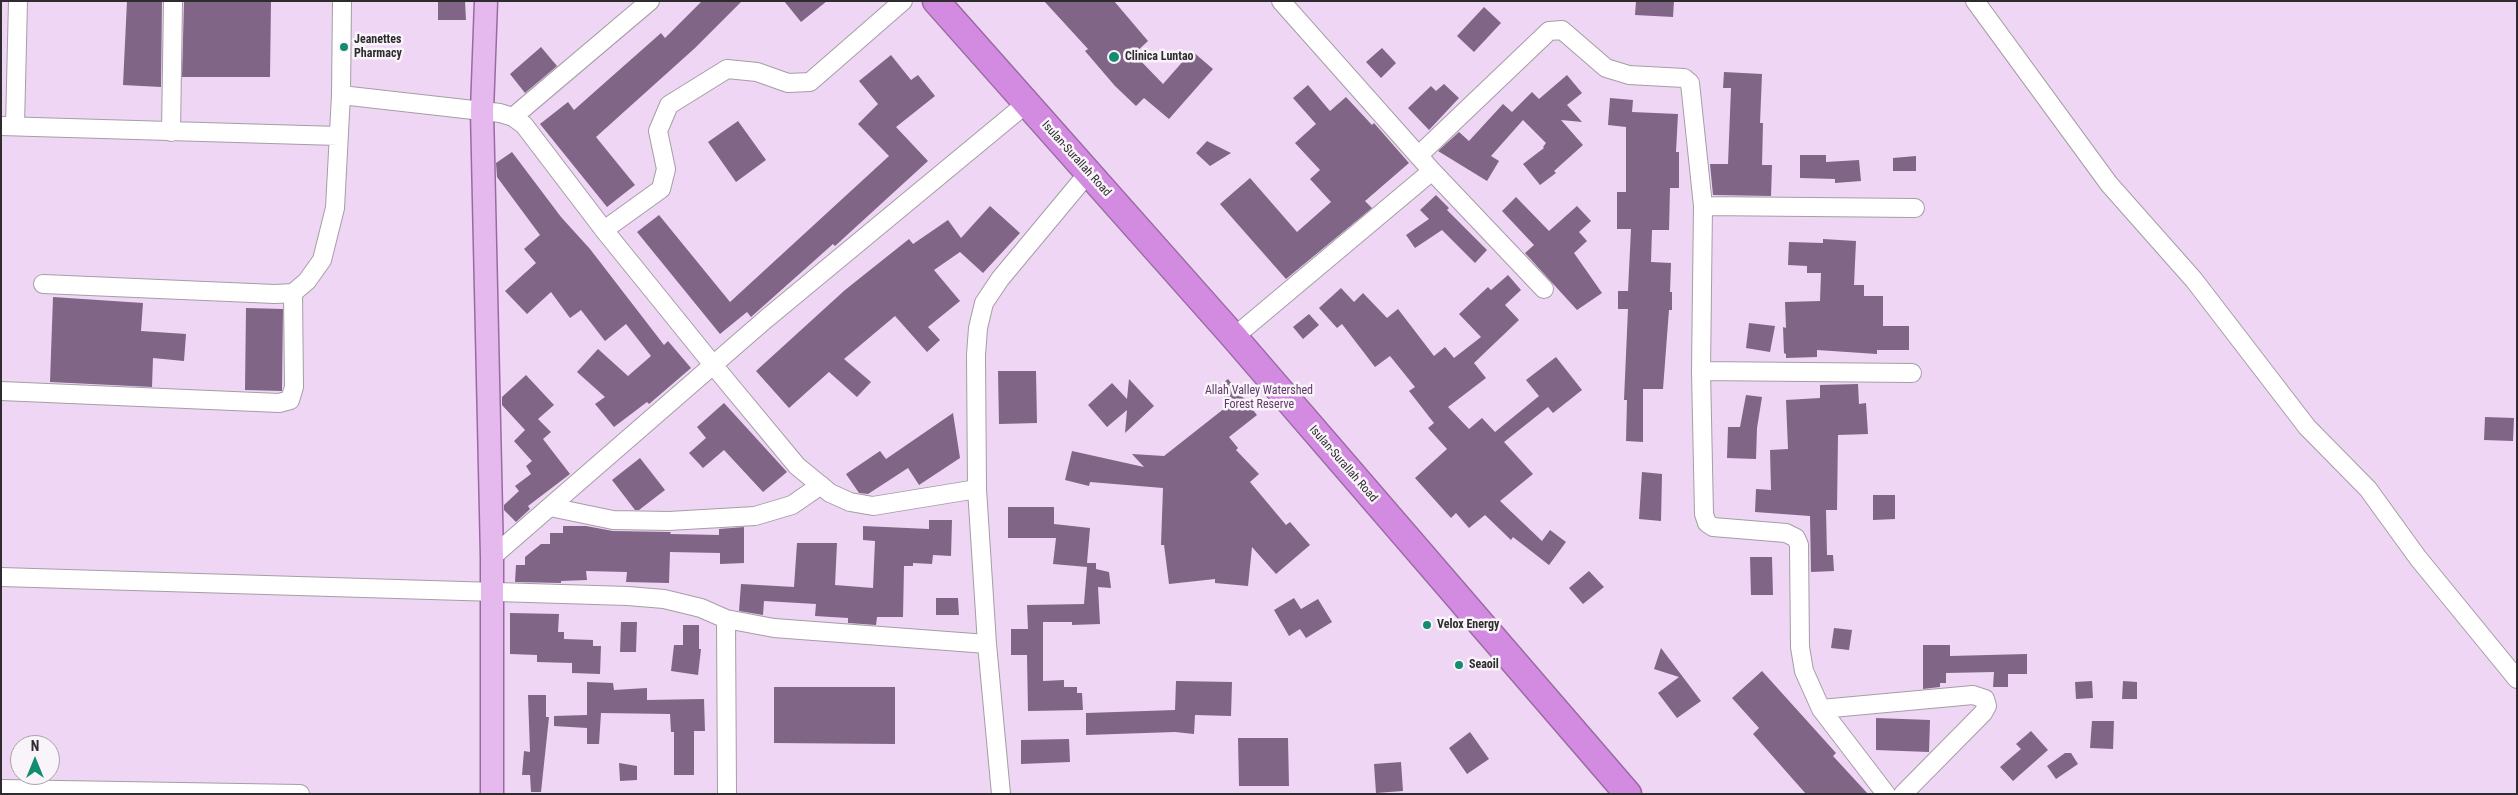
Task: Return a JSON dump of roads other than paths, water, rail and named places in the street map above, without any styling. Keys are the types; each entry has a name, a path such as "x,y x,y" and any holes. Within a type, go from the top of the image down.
{"highway":[{"name":"Isulan-Surallah Road","path":"936,1 1234,337 1628,794"}],"main road":[{"path":"486,1 482,111 492,556 492,794"}],"street":[{"path":"18,1 8,126 338,136"},
{"path":"171,132 173,1"},
{"path":"43,284 275,294 293,293 307,281 322,260 335,208 342,95 342,1"},
{"path":"513,117 650,1"},
{"path":"604,230 660,189 666,169 658,131 669,105 727,69 757,72 788,83 810,82 903,1"},
{"path":"1281,1 1432,171 1544,289"},
{"path":"1975,1 2110,184 2194,280 2307,427 2368,489 2418,558 2517,678"},
{"path":"1419,155 1549,31 1555,29 1566,34 1606,68 1629,75 1684,78 1690,83 1703,206 1702,501 1707,522 1713,527 1786,532 1796,538 1799,545 1800,647 1804,671 1821,709 1886,794"},
{"path":"342,95 482,111 513,117 524,125 604,230 797,466 830,493 850,502 873,506 977,489"},
{"path":"492,556 714,366 766,319 1027,103"},
{"path":"1234,337 1432,171"},
{"path":"1001,794 987,644 977,489 976,355 978,328 984,303 1000,279 1089,172"},
{"path":"1703,206 1915,208"},
{"path":"1,391 280,402 290,400 294,387 293,293"},
{"path":"1701,371 1912,373"},
{"path":"550,507 612,520 669,521 755,516 792,505 821,486"},
{"path":"1,577 664,599 701,608 726,619 774,628 987,644"},
{"path":"726,619 727,794"},
{"path":"1821,709 1973,695 1985,699 1987,706 1983,713 1903,794"},
{"path":"1,788 300,794"}],"place":[{"name":"Jeanettes Pharmacy","path":"344,47"},
{"name":"Clinica Luntao","path":"1114,57"},
{"name":"Velox Energy","path":"1427,625"},
{"name":"Seaoil","path":"1459,665"}],"park label":[{"name":"Allah Valley Watershed Forest Reserve","path":"1259,398"}]}
